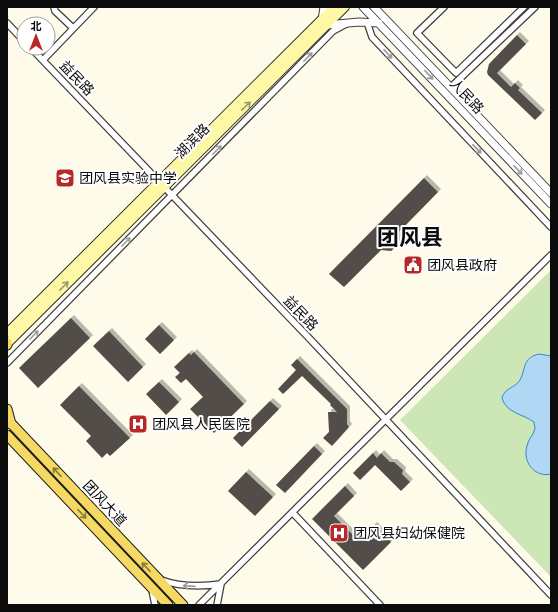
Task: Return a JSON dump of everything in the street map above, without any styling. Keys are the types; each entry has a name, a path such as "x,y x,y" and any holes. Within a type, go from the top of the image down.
{"main road":[{"name":"湖滨路","path":"324,23 334,7"},
{"name":"湖滨路","path":"7,333 324,23 345,7"},
{"name":"湖滨路","path":"7,344 161,184"},
{"path":"7,409 9,422"},
{"name":"团风大道","path":"9,422 183,605"},
{"name":"团风大道","path":"7,435 168,605"}],"street":[{"path":"54,7 54,10 72,28"},
{"path":"43,60 72,28 94,7"},
{"path":"324,7 324,23 379,23"},
{"name":"人民路","path":"363,7 551,204"},
{"name":"人民路","path":"374,7 551,193"},
{"path":"444,7 417,33 456,73 524,7"},
{"path":"451,88 534,7"},
{"path":"7,363 333,31 348,22"},
{"path":"367,22 372,37 551,227"},
{"path":"7,23 16,33"},
{"name":"益民路","path":"39,56 386,420 551,596"},
{"path":"200,605 551,255"},
{"path":"293,513 380,605"},
{"path":"158,579 175,584 193,586 221,584"},
{"path":"217,605 221,584"},
{"path":"152,588 155,605"}],"green space":[{"path":"551,270 551,577 400,420"}],"water":[{"path":"539,354 551,356 551,474 545,475 540,474 531,468 526,458 528,444 535,429 534,422 515,413 507,407 502,398 507,390 518,383 527,361"}],"building":[{"path":"517,35 526,44 497,73 511,87 515,83 520,88 518,90 542,113 535,120 488,75 487,72 489,64"},
{"path":"424,178 438,192 397,234 399,240 396,247 391,251 381,250 344,287 329,274"},
{"path":"71,318 90,338 38,388 19,368"},
{"path":"159,325 174,340 160,354 145,339"},
{"path":"109,331 143,367 128,382 93,346"},
{"path":"194,352 244,404 214,433 190,409 203,397 186,379 181,383 175,377 180,373 174,367 189,353 191,355"},
{"path":"297,359 347,409 347,424 349,427 332,446 323,438 329,432 328,412 337,412 330,405 331,404 302,376 283,394 278,389 296,370 291,365"},
{"path":"159,382 179,402 166,415 146,394"},
{"path":"79,386 130,438 110,456 107,453 102,458 86,441 91,436 60,405"},
{"path":"270,401 279,409 242,447 233,438"},
{"path":"314,446 322,454 285,493 276,485"},
{"path":"373,453 377,458 381,453 390,462 394,462 403,470 402,474 410,482 401,491 375,465 360,480 353,473"},
{"path":"246,472 273,497 255,516 228,491"},
{"name":"团风县妇幼保健院","path":"345,486 354,496 334,516 359,541 374,525 391,542 363,570 312,519"}],"place":[{"name":"团风县实验中学","path":"65,178"},
{"name":"团风县政府","path":"413,265"},
{"name":"团风县人民医院","path":"138,424"},
{"name":"团风县妇幼保健院","path":"339,533"}],"district":[{"name":"团风县","path":"410,237"}]}
